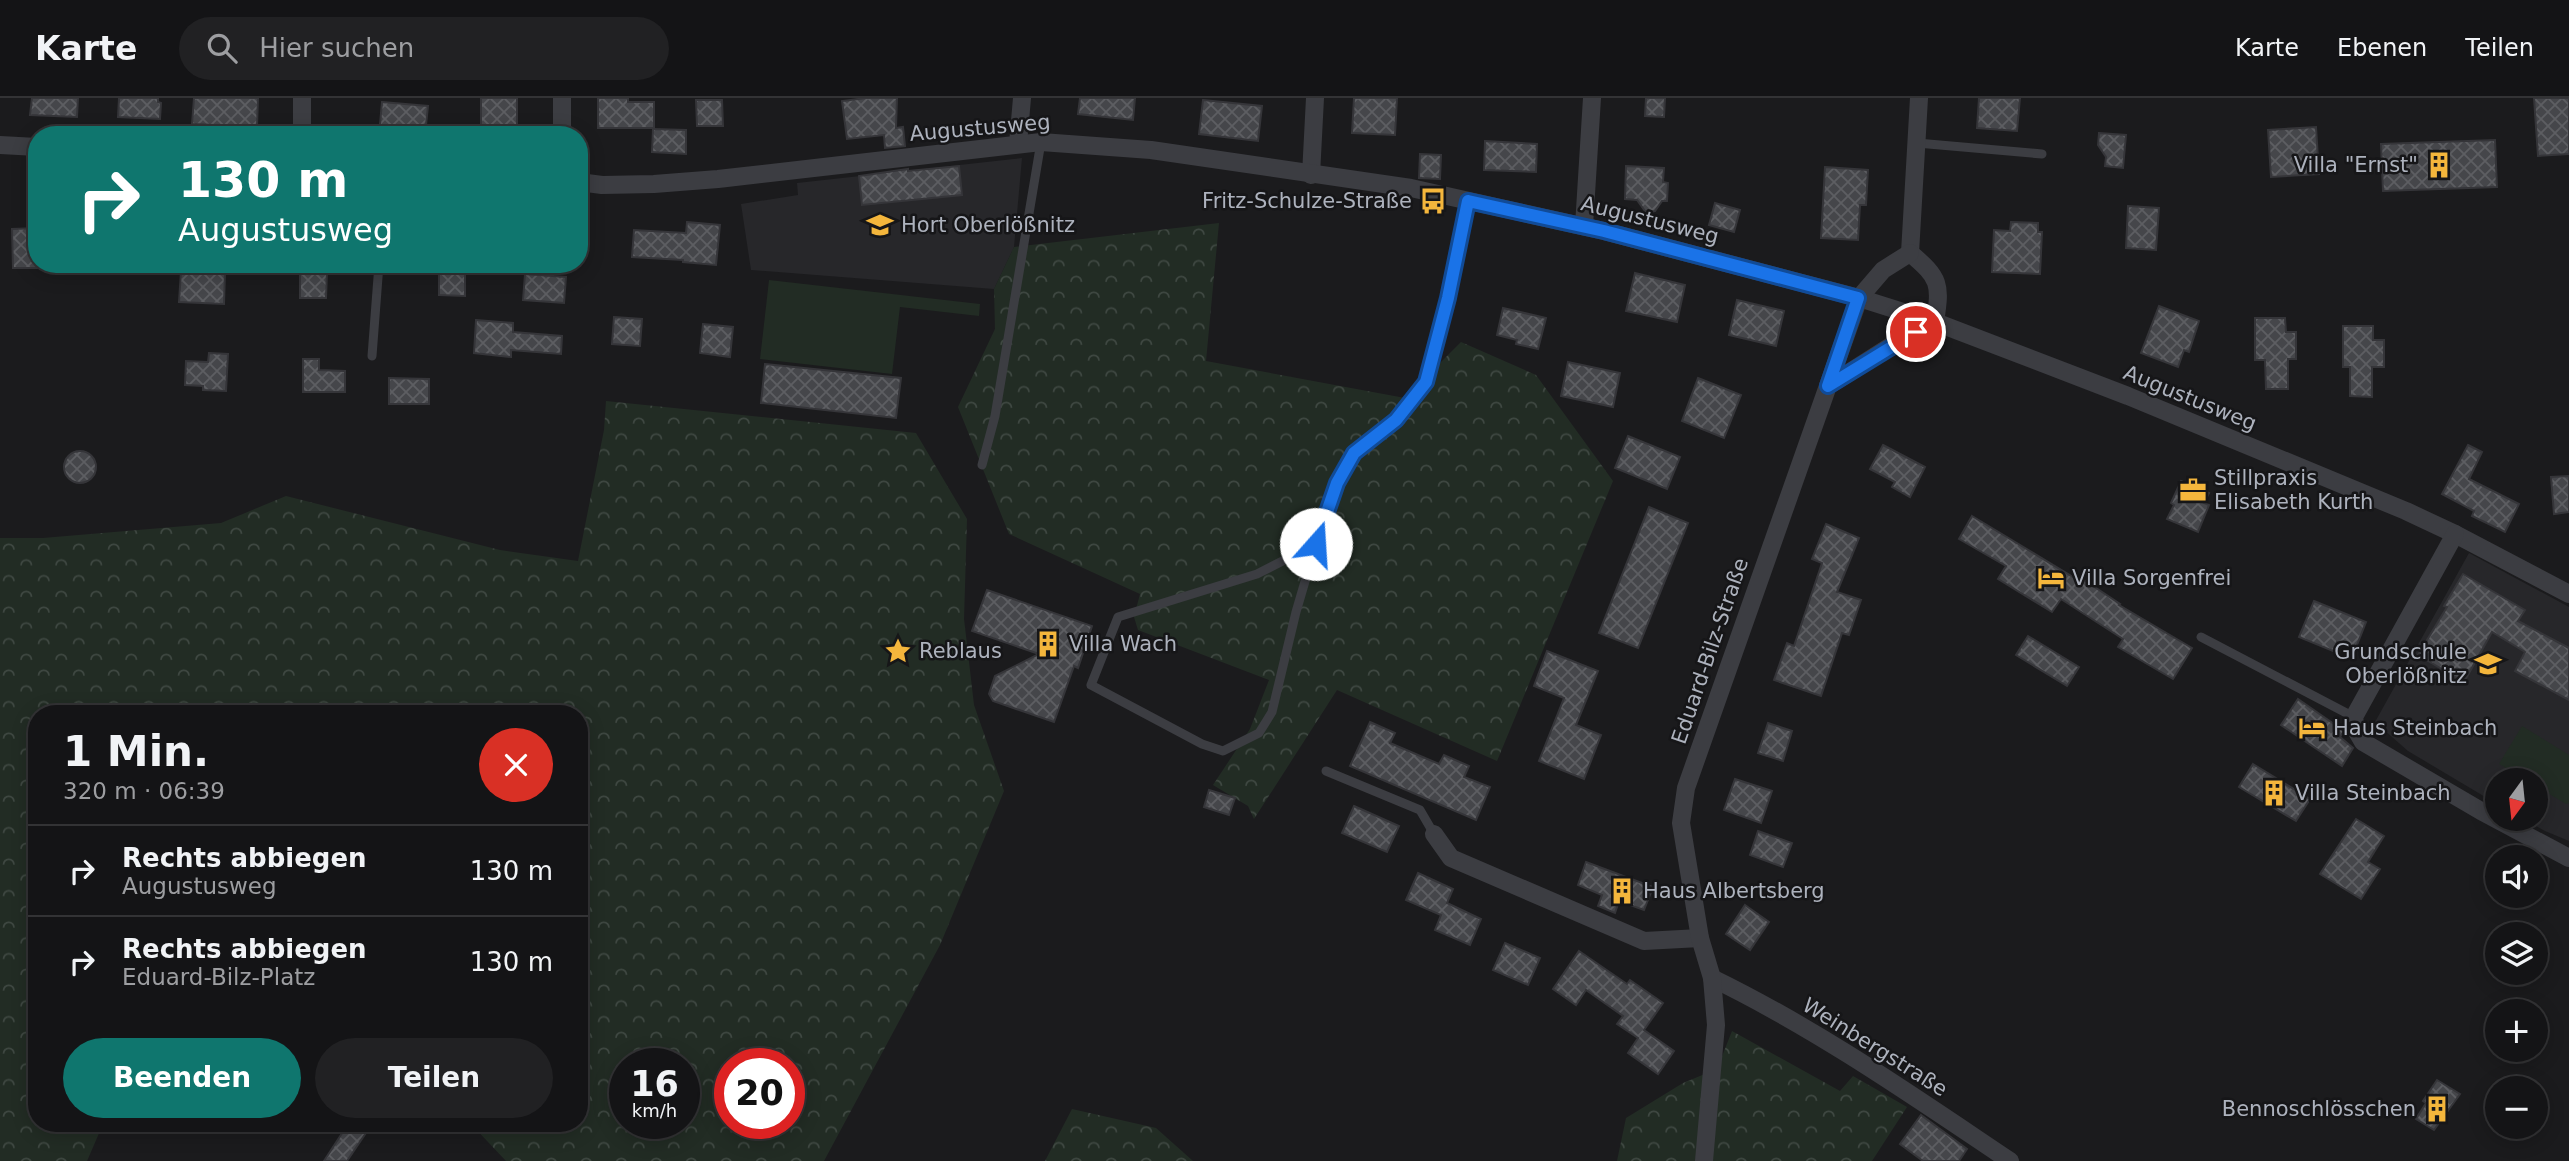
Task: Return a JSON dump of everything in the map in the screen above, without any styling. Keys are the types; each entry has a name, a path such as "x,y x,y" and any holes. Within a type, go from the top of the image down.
{"street":[{"path":"302,98 302,126"},
{"path":"562,98 562,126"},
{"path":"1018,144 1022,98"},
{"path":"1311,175 1315,98"},
{"path":"1584,226 1592,98"},
{"path":"1910,253 1919,98"},
{"name":"Augustusweg","path":"588,183 654,184 718,179 1041,142 1151,150 1411,188 1584,226 1858,298 1935,322 2128,396 2406,511 2569,594"},
{"path":"0,145 28,147"},
{"path":"1858,298 1883,270 1910,253"},
{"path":"1828,386 1897,342 1935,322 1940,291 1929,268 1910,253"},
{"name":"Eduard-Bilz-Straße","path":"1703,1161 1716,1025 1712,978 1700,938 1681,823 1686,788 1858,298"},
{"path":"2455,534 2354,717 2356,730 2363,742 2569,858"},
{"path":"1434,834 1451,858 1644,941 1700,938"},
{"name":"Weinbergstraße","path":"1712,978 1752,998 1880,1074 2010,1161"}],"lane":[{"path":"982,465 995,416 1041,142"},
{"path":"1917,143 2042,154"},
{"path":"1316,544 1256,575 1118,617 1091,685 1202,744 1223,751 1259,733 1272,712 1296,612 1337,483 1354,453 1396,420 1426,382 1448,298 1468,201"},
{"path":"372,356 378,273"},
{"path":"2201,637 2354,717"},
{"path":"1326,771 1420,810 1434,834"}],"shaded area":[{"name":"Hort Oberlößnitz","path":"1022,158 1014,247 994,289 751,270 741,204 798,195 797,183"},
{"name":"Grundschule Oberlößnitz","path":"2469,553 2569,607 2569,841 2545,831 2548,831 2548,768 2485,768 2485,797 2408,751 2375,722"}],"green space":[{"path":"1219,223 1206,361 1405,398 1461,342 1536,375 1613,481 1497,761 1337,690 1254,819 1248,806 1213,785 1250,729 1269,680 1138,630 1134,617 1140,594 1009,534 958,407 995,329 994,289 1014,247"},
{"path":"769,280 980,304 979,316 900,307 892,374 760,359"},
{"path":"606,401 916,433 967,519 964,619 974,705 1004,791 940,945 824,1161 506,1161 479,1132 588,1132 588,705 28,705 28,1132 100,1132 87,1161 0,1161 0,538 43,538 221,523 286,496 500,550 578,561 604,430"},
{"path":"2522,726 2569,755 2569,803 2566,804 2548,793 2548,768 2506,768 2499,764"},
{"path":"1732,1031 1840,1091 1853,1076 1907,1107 1872,1161 1617,1161 1626,1118 1683,1083 1717,1069"},
{"path":"1072,1109 1156,1128 1193,1161 1045,1161"}],"building":[{"path":"32,98 78,98 77,117 30,115"},
{"path":"119,98 158,98 161,103 160,119 118,117"},
{"path":"194,98 258,98 257,126 192,124"},
{"path":"481,98 517,98 517,126 481,126"},
{"path":"598,98 628,98 628,102 654,102 654,128 598,128"},
{"path":"897,98 896,128 903,127 905,146 885,148 884,135 847,139 842,101"},
{"path":"1080,98 1135,98 1133,120 1078,114"},
{"path":"1354,98 1397,98 1395,135 1352,133"},
{"path":"1646,98 1665,98 1664,117 1645,116"},
{"path":"1979,98 2020,98 2017,131 1977,128"},
{"path":"2534,98 2569,98 2569,154 2538,156"},
{"path":"696,100 722,100 723,126 697,126"},
{"path":"1203,100 1262,106 1258,141 1199,134"},
{"path":"382,102 428,106 426,126 380,126"},
{"path":"2316,127 2319,174 2271,177 2268,130"},
{"path":"653,129 686,130 686,154 652,152"},
{"path":"2099,133 2126,135 2123,168 2105,166 2106,157 2098,145"},
{"name":"Villa \"Ernst\"","path":"2495,140 2497,187 2383,191 2381,144"},
{"path":"1485,141 1537,144 1536,172 1484,170"},
{"path":"1420,154 1441,155 1440,179 1419,178"},
{"path":"959,166 962,195 862,205 859,176"},
{"path":"1626,166 1664,168 1663,182 1668,183 1667,201 1662,201 1655,211 1650,212 1645,211 1637,200 1625,199"},
{"path":"1825,167 1868,170 1866,205 1860,205 1858,240 1821,238"},
{"path":"1715,203 1740,210 1734,232 1709,225"},
{"path":"2128,206 2159,208 2156,250 2126,248"},
{"path":"687,222 720,225 716,265 632,257 634,230 686,233"},
{"path":"2011,222 2038,223 2038,232 2042,232 2040,274 1992,272 1994,230 2010,231"},
{"path":"28,228 28,268 13,268 12,229"},
{"path":"181,273 225,273 224,304 179,302"},
{"path":"300,273 327,273 326,298 300,298"},
{"path":"439,273 465,273 465,296 439,295"},
{"path":"1635,273 1685,285 1677,322 1626,311"},
{"path":"525,274 566,277 564,303 523,300"},
{"path":"1737,300 1784,311 1776,346 1729,335"},
{"path":"2159,306 2199,321 2189,352 2184,350 2178,367 2141,353"},
{"path":"1503,308 1546,318 1538,349 1516,344 1517,340 1497,335"},
{"path":"614,317 642,319 640,346 612,344"},
{"path":"2255,318 2285,318 2286,332 2296,332 2296,359 2288,359 2288,389 2266,389 2265,360 2255,360"},
{"path":"476,320 513,323 513,332 562,336 561,354 511,350 511,357 474,353"},
{"path":"703,324 733,327 730,357 700,353"},
{"path":"2343,326 2373,326 2373,340 2384,340 2384,367 2372,367 2372,397 2350,396 2350,367 2343,367"},
{"path":"209,353 228,354 226,391 203,390 203,386 185,385 186,361 208,362"},
{"path":"303,359 319,359 319,370 345,371 345,392 303,392"},
{"path":"1568,362 1620,373 1613,407 1561,396"},
{"path":"765,364 901,378 896,418 761,403"},
{"path":"389,378 429,379 429,404 389,404"},
{"path":"1698,378 1741,395 1724,438 1682,421"},
{"path":"1628,436 1680,457 1667,489 1615,468"},
{"path":"1883,445 1925,467 1910,497 1892,487 1895,482 1870,469"},
{"path":"2468,445 2482,452 2469,479 2519,504 2505,532 2472,516 2474,511 2442,494"},
{"path":"80,451 91,456 96,467 91,478 80,483 69,478 64,467 69,456"},
{"path":"2569,476 2569,512 2554,514 2551,477"},
{"path":"2181,481 2209,493 2204,503 2209,505 2198,532 2167,519"},
{"path":"1649,507 1688,523 1638,648 1599,633"},
{"path":"1972,516 2083,583 2084,580 2119,605 2192,648 2173,679 2118,647 2123,639 2061,599 2052,612 1998,579 2006,566 1959,539"},
{"path":"1826,524 1859,538 1837,592 1861,600 1849,635 1842,633 1821,696 1774,680 1787,643 1794,646 1822,563 1812,559"},
{"path":"2463,574 2525,610 2518,621 2569,648 2569,700 2515,671 2525,652 2492,632 2464,682 2418,655"},
{"name":"Villa Wach","path":"987,590 1092,626 1078,668 1074,666 1054,722 993,701 989,694 995,676 1039,654 972,631"},
{"path":"2314,601 2366,622 2355,650 2337,642 2333,651 2299,637"},
{"path":"2028,636 2079,667 2067,686 2016,655"},
{"path":"1547,651 1598,671 1576,725 1601,735 1584,779 1539,761 1564,698 1534,686"},
{"name":"Haus Steinbach","path":"2298,699 2344,731 2340,737 2353,748 2342,766 2281,725"},
{"path":"1370,722 1395,733 1390,743 1439,764 1444,755 1469,766 1464,777 1490,787 1476,820 1350,766"},
{"path":"1768,723 1792,731 1783,761 1758,753"},
{"name":"Villa Steinbach","path":"2253,764 2310,799 2296,821 2239,787"},
{"path":"1735,779 1772,791 1761,823 1724,810"},
{"path":"1209,790 1235,798 1229,815 1204,807"},
{"path":"1354,806 1399,826 1387,852 1342,833"},
{"path":"2356,819 2384,836 2368,862 2380,869 2361,899 2320,874"},
{"path":"1758,831 1792,843 1783,867 1750,855"},
{"name":"Haus Albertsberg","path":"1586,862 1653,887 1644,910 1619,901 1615,913 1598,906 1602,895 1578,885"},
{"path":"1418,873 1453,889 1447,903 1481,919 1470,945 1435,930 1441,915 1406,900"},
{"path":"1745,905 1769,922 1750,950 1726,934"},
{"path":"1505,943 1540,958 1528,985 1493,970"},
{"path":"1579,951 1627,984 1630,980 1663,1003 1644,1030 1674,1051 1658,1074 1628,1053 1638,1038 1617,1024 1623,1016 1586,990 1576,1005 1553,989"},
{"name":"Bennoschlösschen","path":"2437,1080 2460,1094 2434,1130 2416,1119 2426,1103 2423,1101"},
{"path":"1921,1115 1967,1149 1959,1161 1923,1161 1900,1144"},
{"path":"343,1132 367,1132 347,1161 324,1161"}],"place":[{"name":"Villa \"Ernst\"","path":"2439,165"},
{"name":"Fritz-Schulze-Straße","path":"1433,201"},
{"name":"Hort Oberlößnitz","path":"880,225"},
{"name":"Stillpraxis Elisabeth Kurth","path":"2193,490"},
{"name":"Villa Sorgenfrei","path":"2051,578"},
{"name":"Villa Wach","path":"1048,644"},
{"name":"Reblaus","path":"898,651"},
{"name":"Grundschule Oberlößnitz","path":"2488,664"},
{"name":"Haus Steinbach","path":"2312,728"},
{"name":"Villa Steinbach","path":"2274,793"},
{"name":"Haus Albertsberg","path":"1622,891"},
{"name":"Bennoschlösschen","path":"2437,1109"}],"route":[{"path":"1316,544 1337,483 1354,453 1396,420 1426,382 1448,298 1468,201 1604,231 1858,298 1828,386 1916,332"}]}
